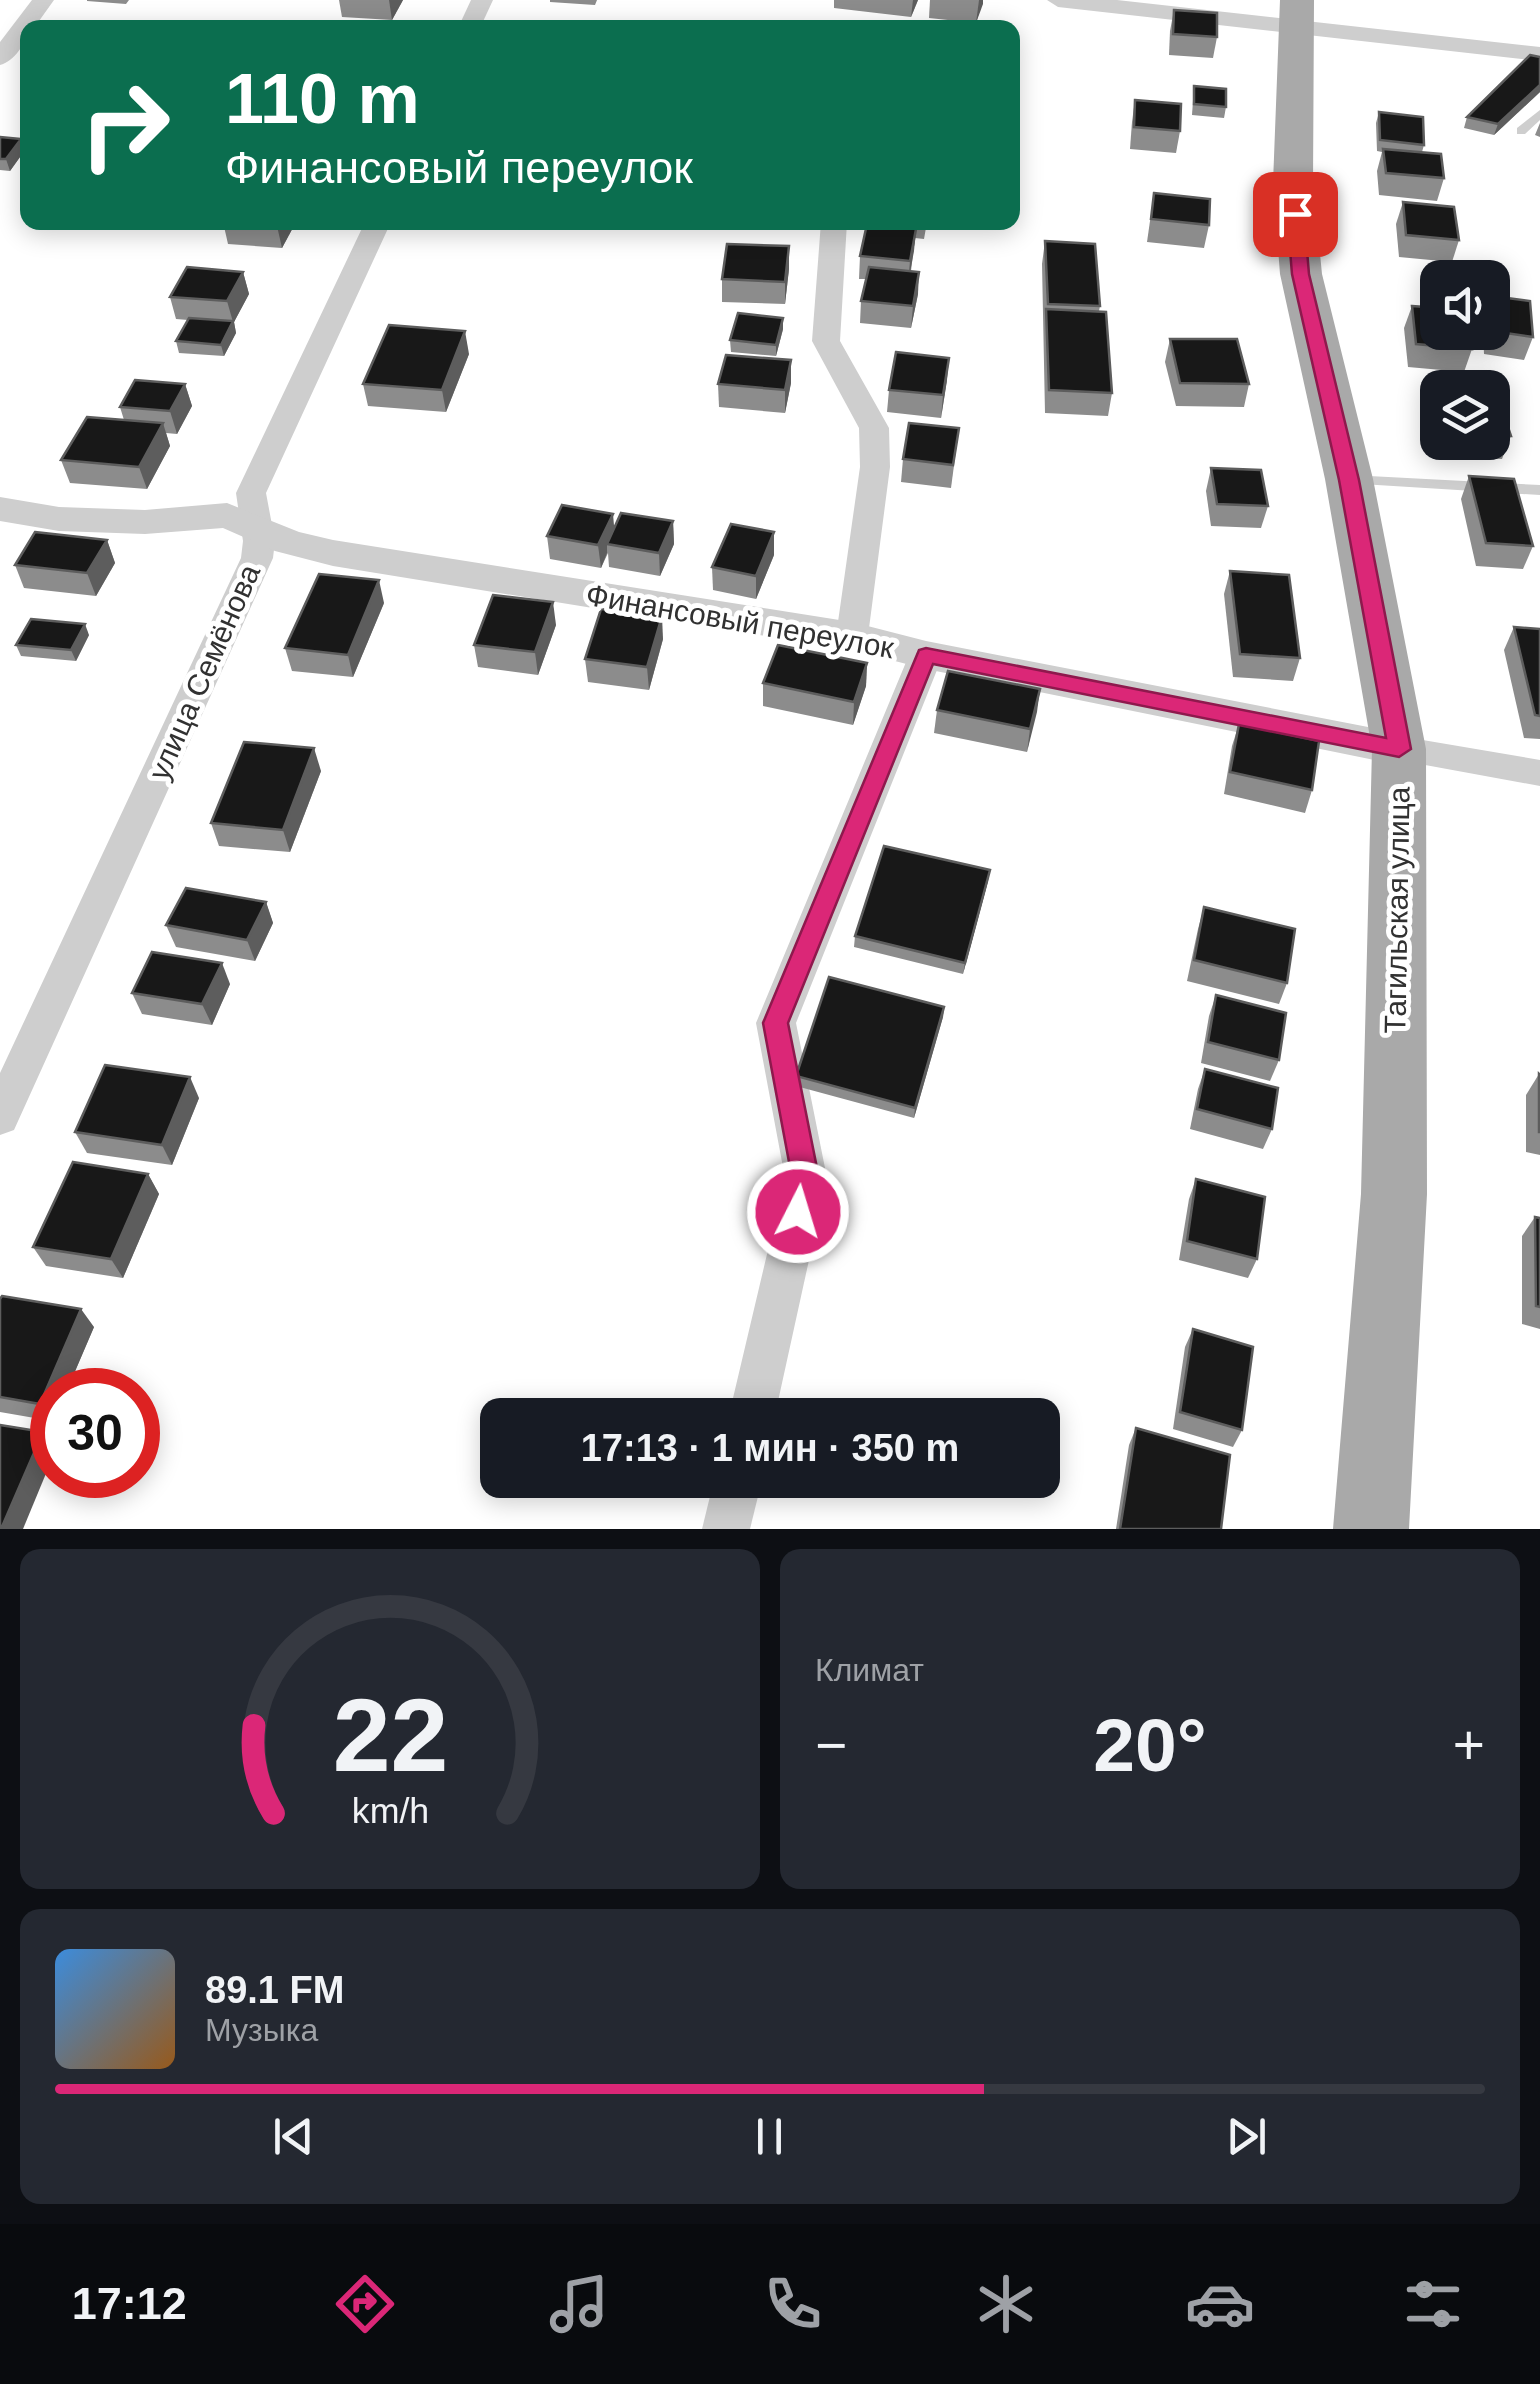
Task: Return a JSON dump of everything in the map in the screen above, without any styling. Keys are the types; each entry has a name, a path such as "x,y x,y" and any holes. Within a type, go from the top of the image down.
{"main road":[{"name":"Тагильская улица","path":"1297,13 1292,184 1301,274 1349,480 1399,749 1394,1194 1371,1529"}],"street":[{"path":"1058,0 1297,13 1540,54"},
{"path":"0,58 20,31"},
{"name":"улица Семёнова","path":"0,1117 257,558 258,528 251,493 374,230"},
{"path":"833,230 826,342 874,428 876,467 852,636"},
{"name":"Финансовый переулок","path":"0,509 59,519 145,522 227,515 288,542 332,553 852,636 926,655 1399,749 1540,773"},
{"path":"756,1398 806,1178 776,1023 926,655"},
{"path":"726,1529 734,1498"}],"lane":[{"path":"1521,132 1540,114"},
{"path":"1349,480 1540,490"}],"building":[{"path":"1174,10 1217,13 1217,37 1173,34"},
{"path":"1530,55 1540,57 1540,85 1498,124 1467,117"},
{"path":"1194,86 1226,89 1226,107 1194,104"},
{"path":"1135,100 1181,104 1180,131 1134,127"},
{"path":"1379,112 1423,117 1424,145 1380,140"},
{"path":"0,137 20,139 6,159 0,159"},
{"path":"1383,149 1441,154 1444,178 1386,173"},
{"path":"1154,193 1210,199 1209,225 1151,219"},
{"path":"1403,202 1454,207 1459,240 1406,235"},
{"path":"866,230 916,230 910,261 860,256"},
{"path":"1045,241 1095,244 1100,306 1048,304"},
{"path":"727,244 789,246 785,282 722,279"},
{"path":"187,267 243,272 227,301 170,297"},
{"path":"869,267 919,272 913,306 861,301"},
{"path":"1510,298 1530,301 1533,337 1510,334"},
{"path":"1412,306 1420,307 1420,344 1416,344"},
{"path":"1046,309 1106,312 1112,393 1049,390"},
{"path":"738,313 783,318 776,345 730,340"},
{"path":"189,318 233,321 221,345 176,341"},
{"path":"389,325 465,331 442,390 363,384"},
{"path":"1170,339 1237,339 1249,384 1180,383"},
{"path":"896,352 949,358 943,395 889,390"},
{"path":"726,355 791,360 785,390 718,384"},
{"path":"135,380 185,384 170,411 120,407"},
{"path":"87,417 163,423 139,467 61,460"},
{"path":"909,423 959,428 953,465 903,459"},
{"path":"1211,468 1261,470 1268,506 1217,504"},
{"path":"1469,476 1514,479 1533,546 1486,543"},
{"path":"562,505 613,514 598,545 547,536"},
{"path":"621,513 673,521 659,553 607,544"},
{"path":"731,524 774,532 756,576 712,567"},
{"path":"35,532 107,540 87,573 15,565"},
{"path":"1230,571 1289,575 1300,658 1240,654"},
{"path":"319,574 379,580 348,655 285,648"},
{"path":"493,595 553,602 535,652 474,645"},
{"path":"601,609 662,616 647,667 585,659"},
{"path":"31,619 85,624 71,650 16,645"},
{"path":"1514,627 1540,629 1540,716 1535,715"},
{"path":"778,645 867,663 854,702 763,683"},
{"path":"948,671 1040,689 1030,729 937,710"},
{"path":"1239,724 1319,741 1312,790 1230,772"},
{"path":"244,742 314,748 283,830 211,823"},
{"path":"884,846 990,870 965,963 855,936"},
{"path":"186,888 266,902 247,940 166,925"},
{"path":"1204,907 1295,929 1287,983 1194,960"},
{"path":"152,952 222,963 202,1004 132,993"},
{"path":"829,977 944,1007 915,1108 796,1076"},
{"path":"1216,995 1286,1013 1279,1060 1208,1042"},
{"path":"105,1065 190,1077 162,1145 75,1132"},
{"path":"1205,1069 1278,1088 1272,1129 1197,1109"},
{"path":"73,1162 148,1174 111,1259 33,1247"},
{"path":"1196,1179 1265,1197 1257,1259 1187,1241"},
{"path":"1535,1217 1540,1218 1540,1307 1536,1306"},
{"path":"2,1296 81,1309 56,1368 30,1368 30,1402 0,1397"},
{"path":"1193,1329 1253,1347 1242,1430 1180,1412"},
{"path":"0,1425 30,1430 30,1462 0,1529"},
{"path":"1136,1428 1230,1455 1221,1529 1120,1529"}],"route":[{"path":"798,1212 806,1178 776,1023 926,655 1399,749 1349,480 1301,274 1295,214"}]}
